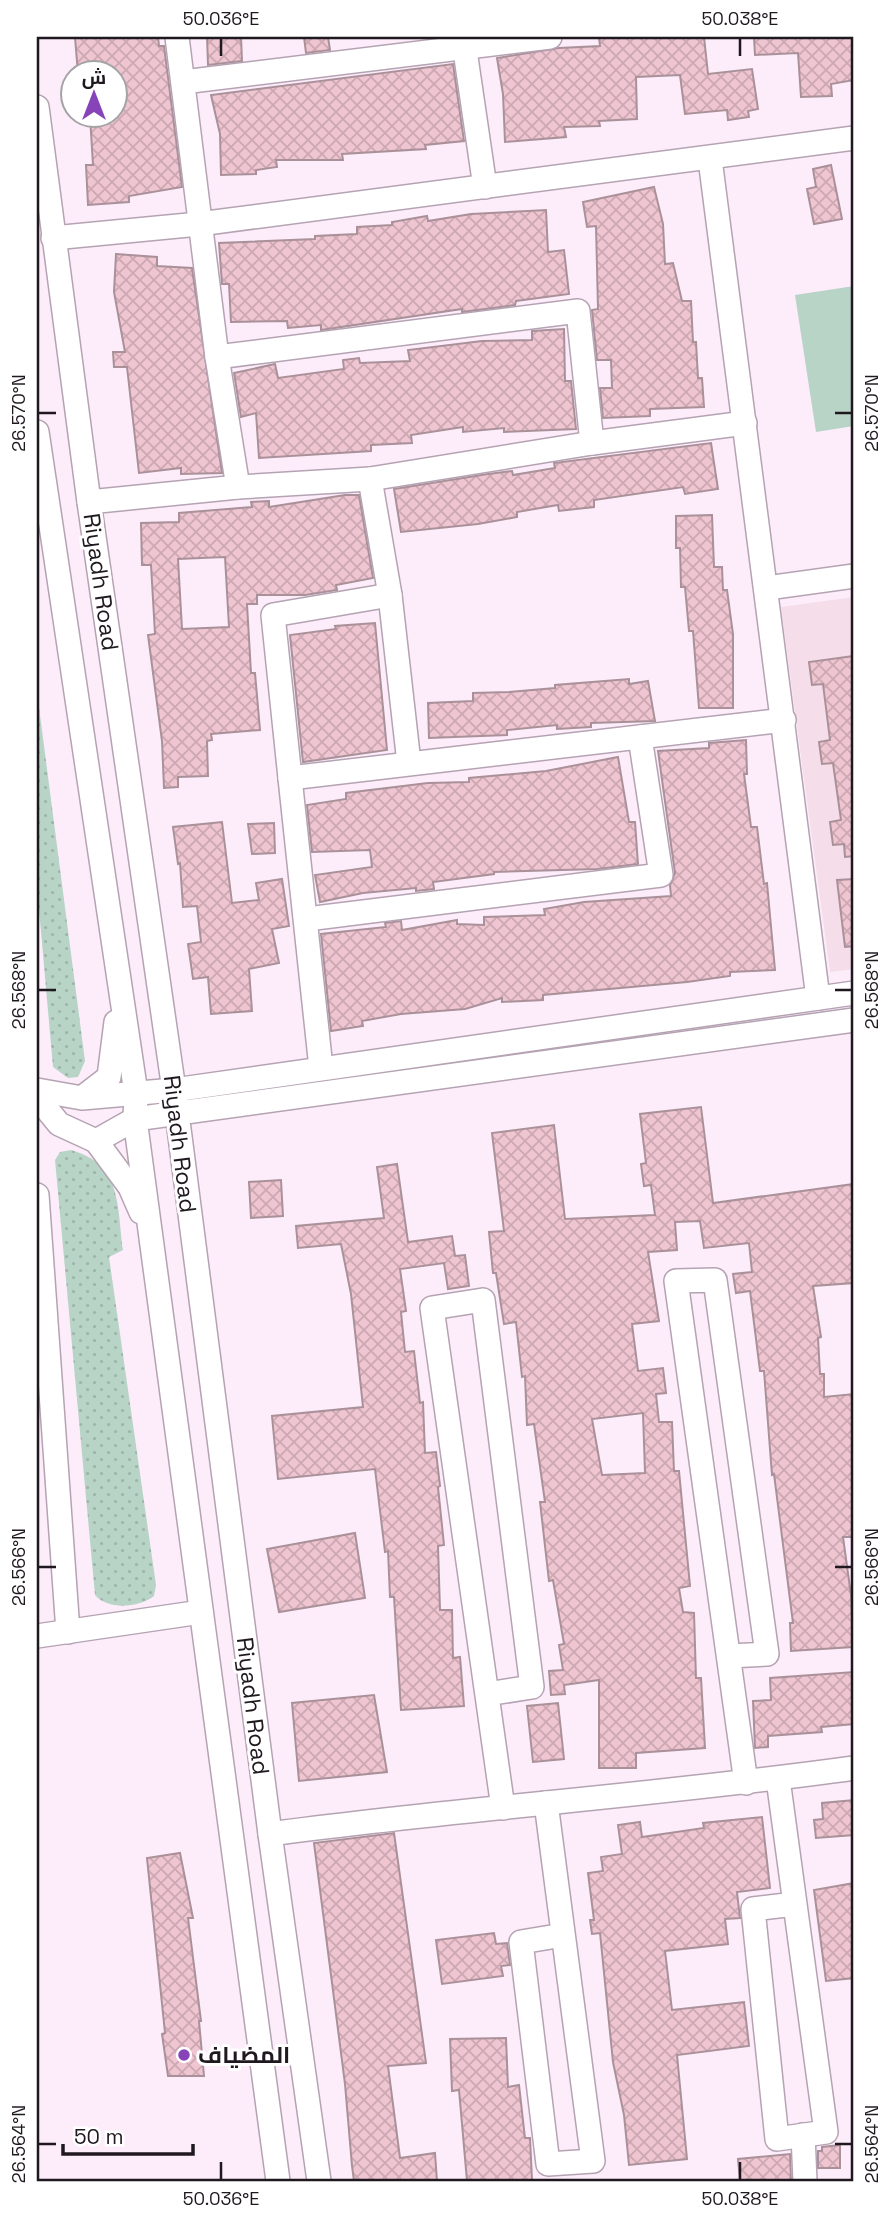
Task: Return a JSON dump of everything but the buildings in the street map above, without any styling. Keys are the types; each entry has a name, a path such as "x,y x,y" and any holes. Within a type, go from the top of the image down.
{"street":[{"path":"177,37 199,224 238,488"},
{"path":"183,82 464,42 550,37"},
{"path":"464,42 485,187"},
{"name":"Riyadh Road","path":"37,107 89,502 174,1090 270,1833 319,2181"},
{"path":"53,238 199,224 854,138"},
{"path":"710,159 818,998"},
{"path":"217,357 578,311 592,443"},
{"path":"89,502 370,479 592,443 745,423"},
{"path":"37,432 135,1093 135,1119 278,2181"},
{"path":"370,479 390,595 409,763"},
{"path":"767,588 854,576"},
{"path":"321,1068 307,919 272,615 390,595"},
{"path":"290,778 784,720"},
{"path":"307,919 661,875 640,737"},
{"path":"42,1095 82,1098 174,1090 854,993"},
{"path":"82,1098 109,1077 120,995"},
{"path":"96,1141 135,1119 854,1020"},
{"path":"42,1095 59,1124 96,1141 130,1188 152,1237"},
{"path":"37,1195 68,1632"},
{"path":"729,1656 766,1654 715,1280 676,1281 746,1783"},
{"path":"487,1694 532,1687 484,1300 432,1308 503,1808"},
{"path":"37,1636 201,1612"},
{"path":"270,1833 746,1783 854,1768"},
{"path":"778,1779 826,2132 777,2139 752,1909 794,1904"},
{"path":"546,1803 593,2161 548,2164 521,1942 563,1935"},
{"path":"803,2135 805,2181"}],"shaded area":[{"path":"854,597 854,969 830,972 781,607"}],"green space":[{"path":"854,286 854,426 816,432 795,295"},
{"path":"37,692 85,1061 78,1077 68,1078 53,1067 37,887"},
{"path":"71,1150 88,1156 100,1165 114,1188 120,1217 123,1250 109,1257 156,1585 154,1596 132,1605 107,1603 95,1595 55,1160 60,1152"}],"place":[{"name":"المضياف","path":"184,2055"}]}
